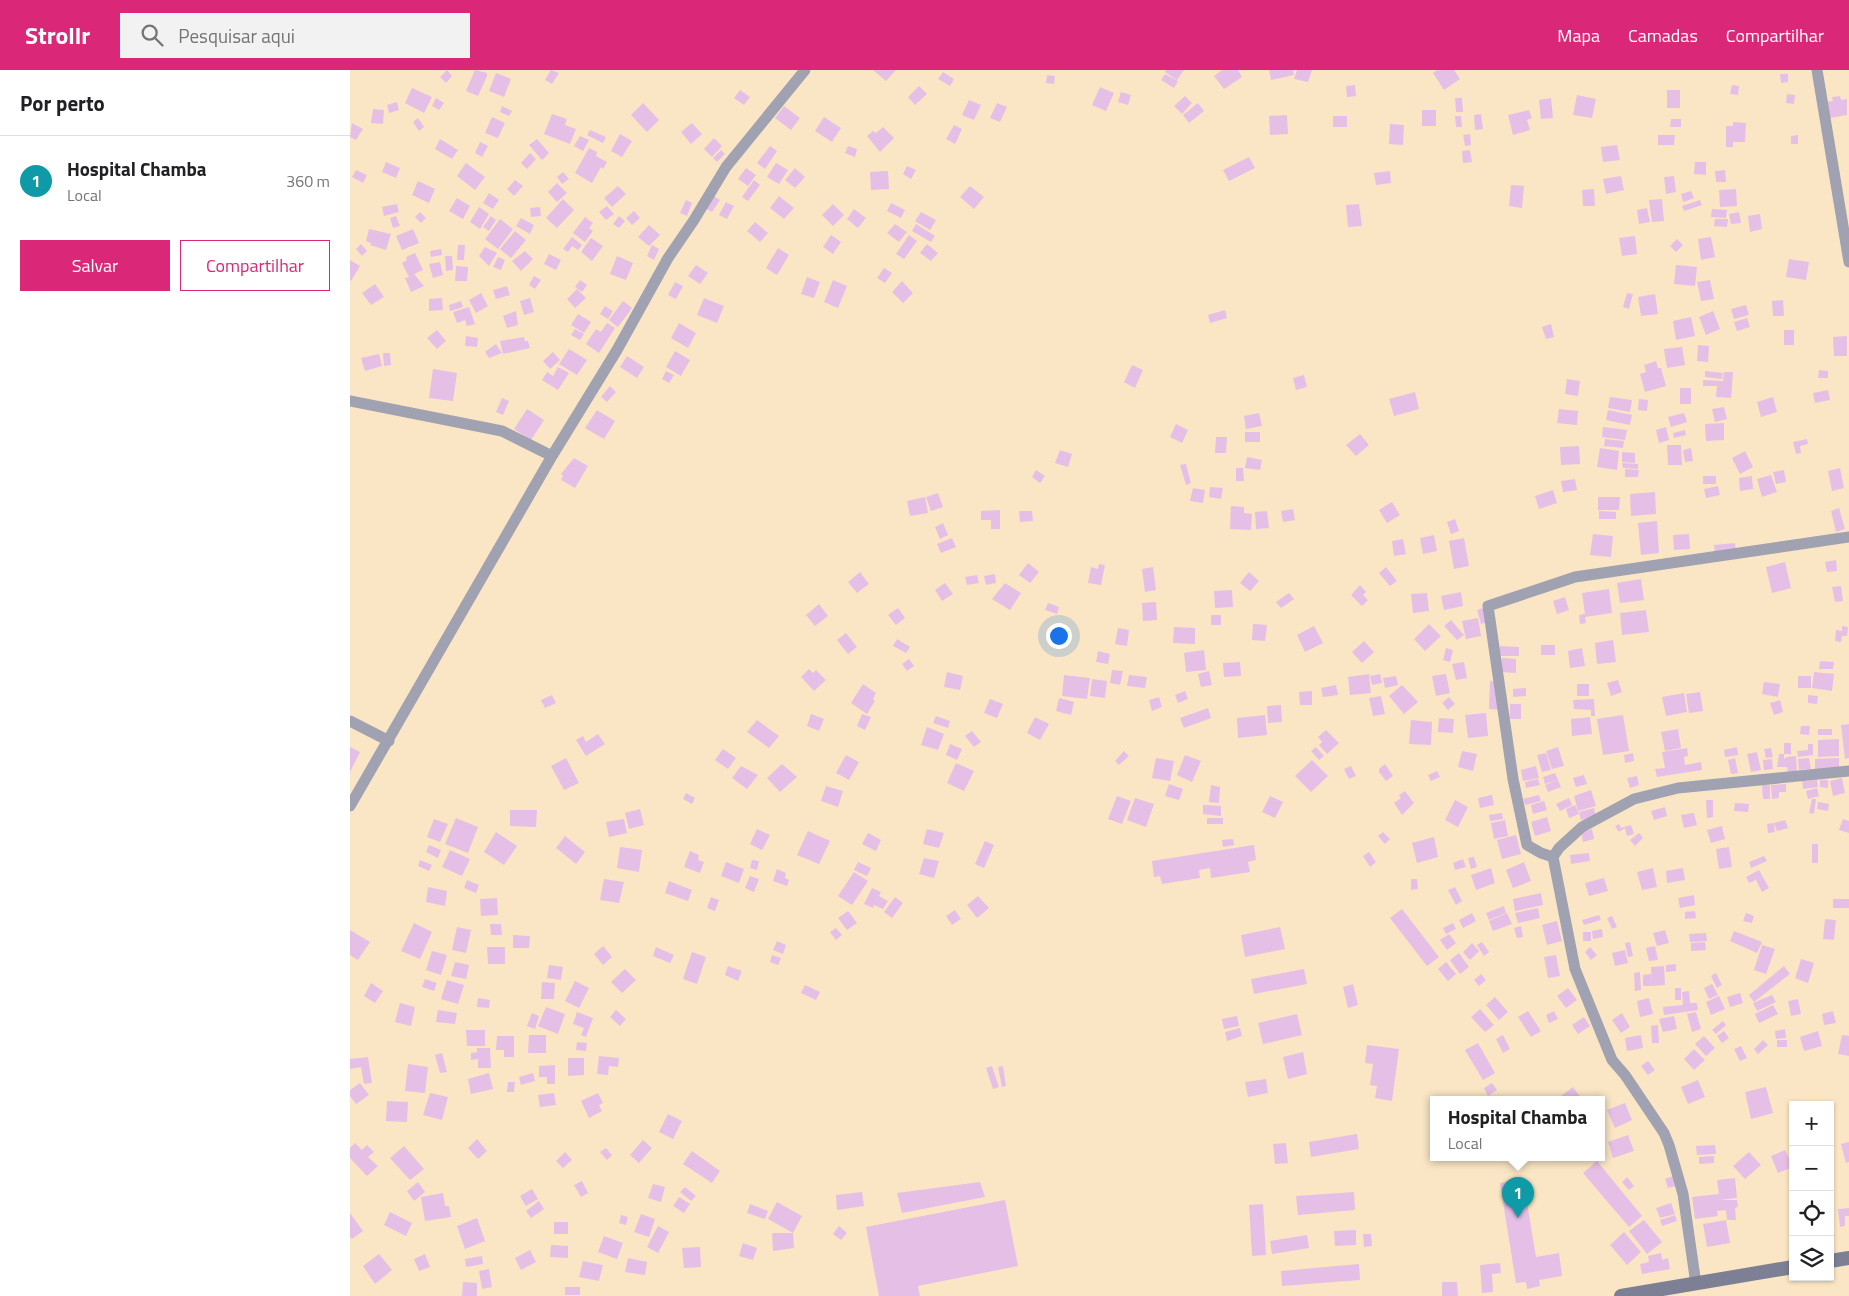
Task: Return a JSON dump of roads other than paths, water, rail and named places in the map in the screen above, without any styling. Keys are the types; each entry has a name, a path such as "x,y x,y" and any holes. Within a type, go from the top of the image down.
{"main road":[{"path":"1834,1260 1849,1258"},
{"path":"1621,1296 1789,1268"}],"street":[{"path":"350,806 552,456 617,350 668,258 694,220 726,167 805,70"},
{"path":"1818,70 1849,262"},
{"path":"350,401 502,431 552,456"},
{"path":"1553,857 1527,845 1513,779 1488,606 1574,577 1849,537"},
{"path":"350,721 389,741"},
{"path":"1696,1284 1683,1194 1669,1144 1647,1108 1612,1060 1574,969 1553,857 1559,848 1582,827 1634,800 1678,788 1849,771"}],"place":[{"name":"Hospital Chamba","path":"1518,1218"}]}
